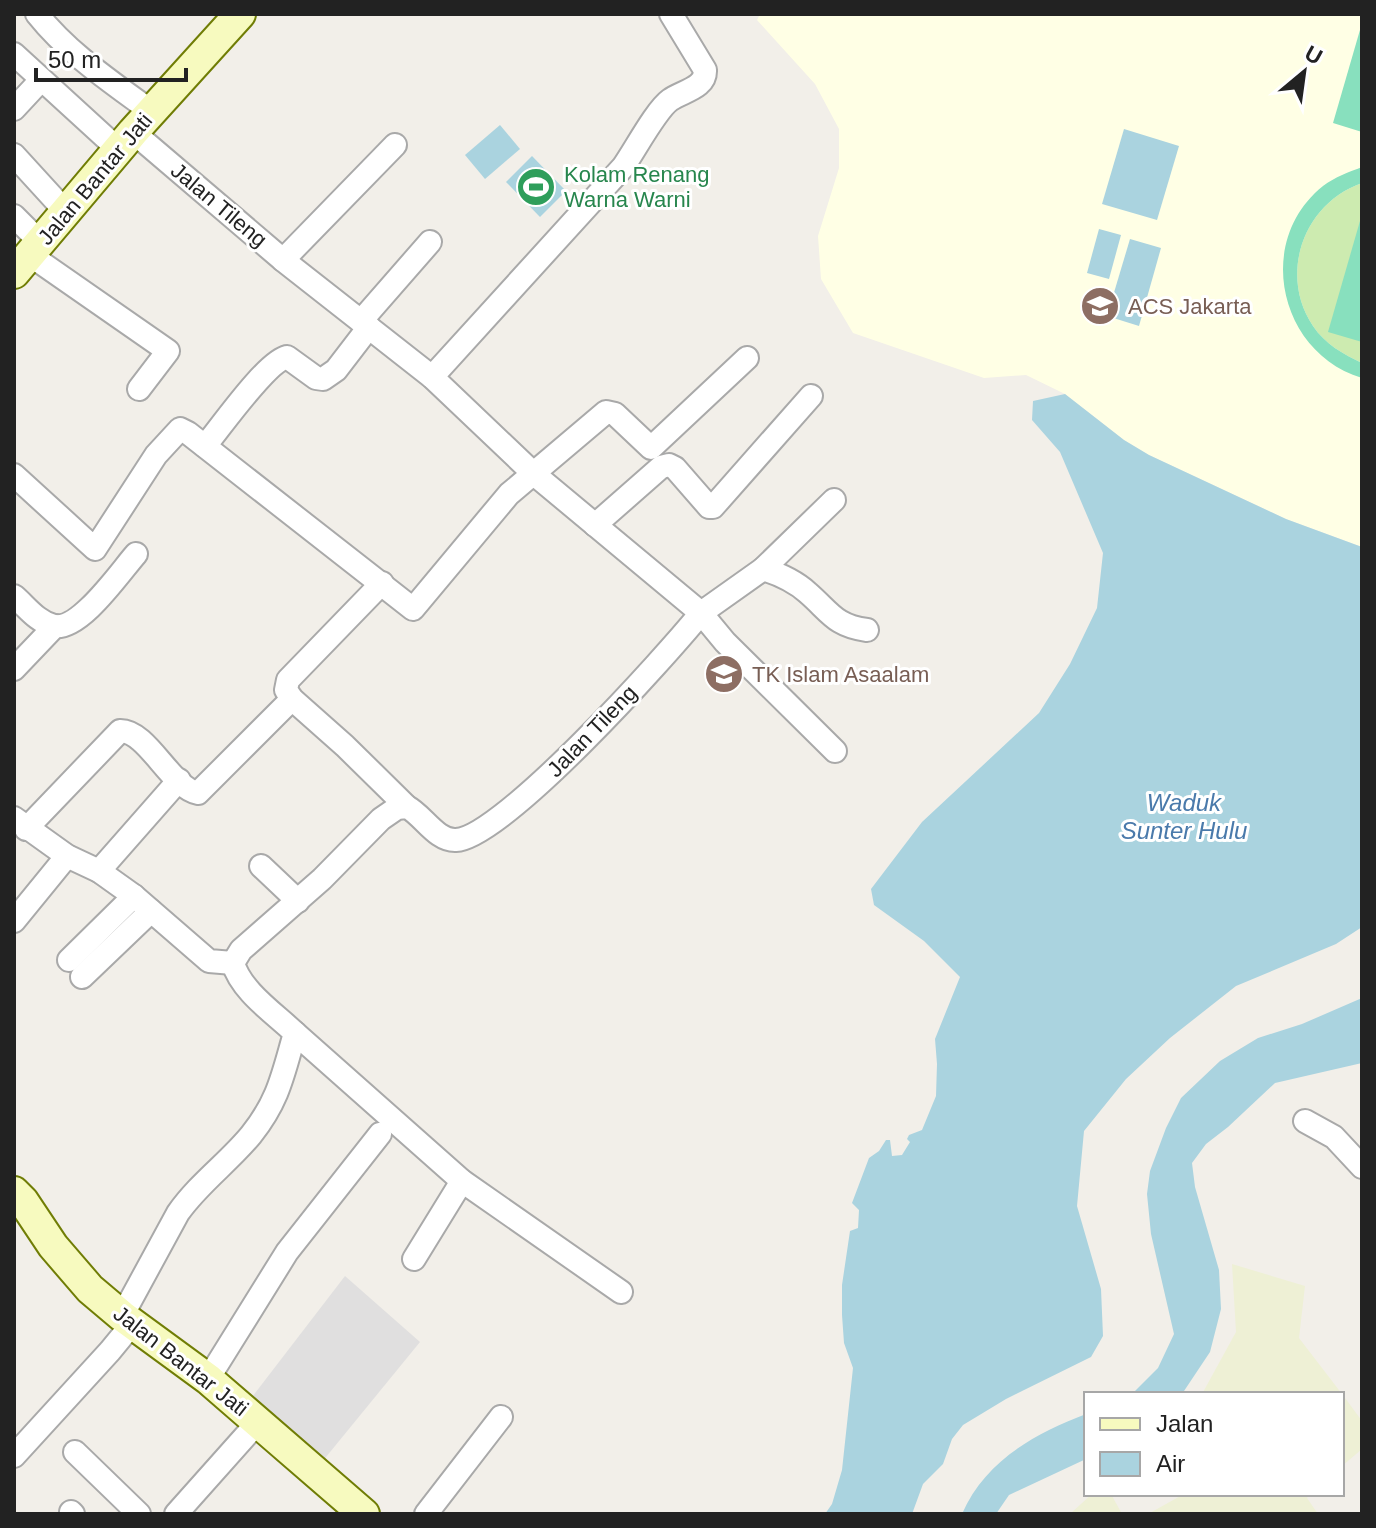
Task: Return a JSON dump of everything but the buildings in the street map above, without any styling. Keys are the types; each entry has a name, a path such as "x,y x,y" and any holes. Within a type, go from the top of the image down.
{"street":[{"path":"37,14 78,58 135,131"},
{"path":"432,377 623,167 660,109 702,82 705,70 671,14"},
{"name":"Jalan Bantar Jati","path":"28,257 228,18"},
{"path":"14,54 41,80 135,131"},
{"path":"14,109 41,80"},
{"name":"Jalan Tileng","path":"135,131 283,260 432,377 534,474 701,613 603,722 548,777 492,822 471,836 457,840 447,838 407,807 292,699"},
{"path":"283,260 395,145"},
{"path":"14,155 67,213"},
{"path":"14,216 28,257 168,351 139,389"},
{"path":"205,446 261,377 280,359 287,357 316,378 323,379 336,370 365,324 430,242"},
{"path":"14,475 95,549 156,455 180,429 382,583 409,609 416,608 509,494 606,412 615,414 651,448 747,358"},
{"path":"595,525 661,467 669,465 709,507 713,507 811,396"},
{"path":"834,500 763,569 701,613 725,642 835,751"},
{"path":"16,600 39,619 55,626 70,624 85,612 136,554"},
{"path":"763,569 778,574 809,593 837,621 867,630"},
{"path":"233,963 209,961 99,871 67,856 20,824 120,731 131,733 191,791 201,792 292,699 286,690 288,680 382,583"},
{"path":"14,669 55,626"},
{"path":"99,871 179,780"},
{"path":"233,963 254,937 298,901 381,819 397,808 407,807"},
{"path":"14,921 67,856"},
{"path":"261,866 298,901"},
{"path":"75,968 142,904"},
{"path":"233,963 235,972 254,995 462,1181 621,1292"},
{"path":"14,1456 127,1320 189,1197 250,1136 265,1115 283,1080 295,1033"},
{"path":"1305,1121 1334,1137 1362,1167"},
{"path":"208,1379 287,1252 380,1134"},
{"path":"414,1259 462,1181"},
{"name":"Jalan Bantar Jati","path":"14,1192 53,1246 90,1289 208,1379 364,1514"},
{"path":"426,1514 501,1417"},
{"path":"176,1514 258,1422"},
{"path":"75,1452 139,1514"}],"shaded area":[{"name":"ACS Jakarta","path":"760,14 1362,14 1362,547 1286,519 1149,455 1124,440 1065,394 1026,375 984,378 853,333 821,279 818,236 839,168 839,129 815,84 757,20"},
{"path":"1232,1264 1305,1286 1299,1338 1340,1392 1203,1392 1236,1332"},
{"path":"345,1276 420,1342 317,1468 246,1405"},
{"path":"1344,1397 1362,1421 1362,1449 1344,1464"},
{"path":"1090,1496 1112,1496 1122,1514 1070,1514"},
{"path":"1180,1496 1308,1496 1318,1514 1148,1514"}],"green space":[{"path":"1362,23 1362,132 1333,123"},
{"path":"1362,167 1362,183 1325,206 1312,223 1298,263 1298,285 1303,306 1313,326 1335,348 1362,363 1362,378 1334,365 1311,345 1295,321 1286,293 1283,264 1288,236 1301,209 1323,186"},
{"path":"1362,183 1362,363 1335,348 1313,326 1303,306 1298,285 1298,263 1312,223 1325,206"},
{"path":"1362,214 1362,342 1328,332"}],"water":[{"name":"Kolam Renang Warna Warni","path":"500,125 520,149 485,179 465,155"},
{"path":"1124,129 1179,146 1157,220 1102,204"},
{"name":"Kolam Renang Warna Warni","path":"532,156 566,191 540,217 506,182"},
{"path":"1099,229 1121,235 1109,279 1087,273"},
{"path":"1130,239 1161,248 1139,326 1107,316"},
{"name":"Waduk Sunter Hulu","path":"1065,394 1124,440 1149,455 1286,519 1362,547 1362,927 1336,944 1236,986 1170,1038 1126,1079 1084,1131 1077,1206 1101,1289 1103,1336 1091,1357 1006,1399 963,1425 952,1439 943,1464 923,1484 912,1514 825,1514 832,1504 842,1470 853,1368 844,1343 842,1315 842,1285 850,1231 858,1228 859,1210 852,1203 869,1158 879,1151 886,1140 890,1140 892,1156 902,1155 910,1142 907,1139 909,1135 922,1130 936,1096 935,1039 960,977 924,941 874,905 871,889 922,822 1039,713 1070,664 1097,608 1103,553 1060,452 1032,420 1033,401"},
{"path":"1362,998 1362,1063 1275,1083 1206,1144 1192,1163 1195,1187 1219,1270 1221,1309 1210,1352 1183,1392 1134,1392 1158,1368 1174,1334 1151,1234 1147,1194 1150,1171 1166,1128 1181,1098 1220,1061 1258,1038 1302,1024"},
{"path":"1084,1415 1084,1460 1009,1495 996,1514 962,1514 972,1495 998,1464 1030,1440"}],"place":[{"name":"Kolam Renang Warna Warni","path":"536,187"},
{"name":"ACS Jakarta","path":"1100,306"},
{"name":"TK Islam Asaalam","path":"724,674"}]}
